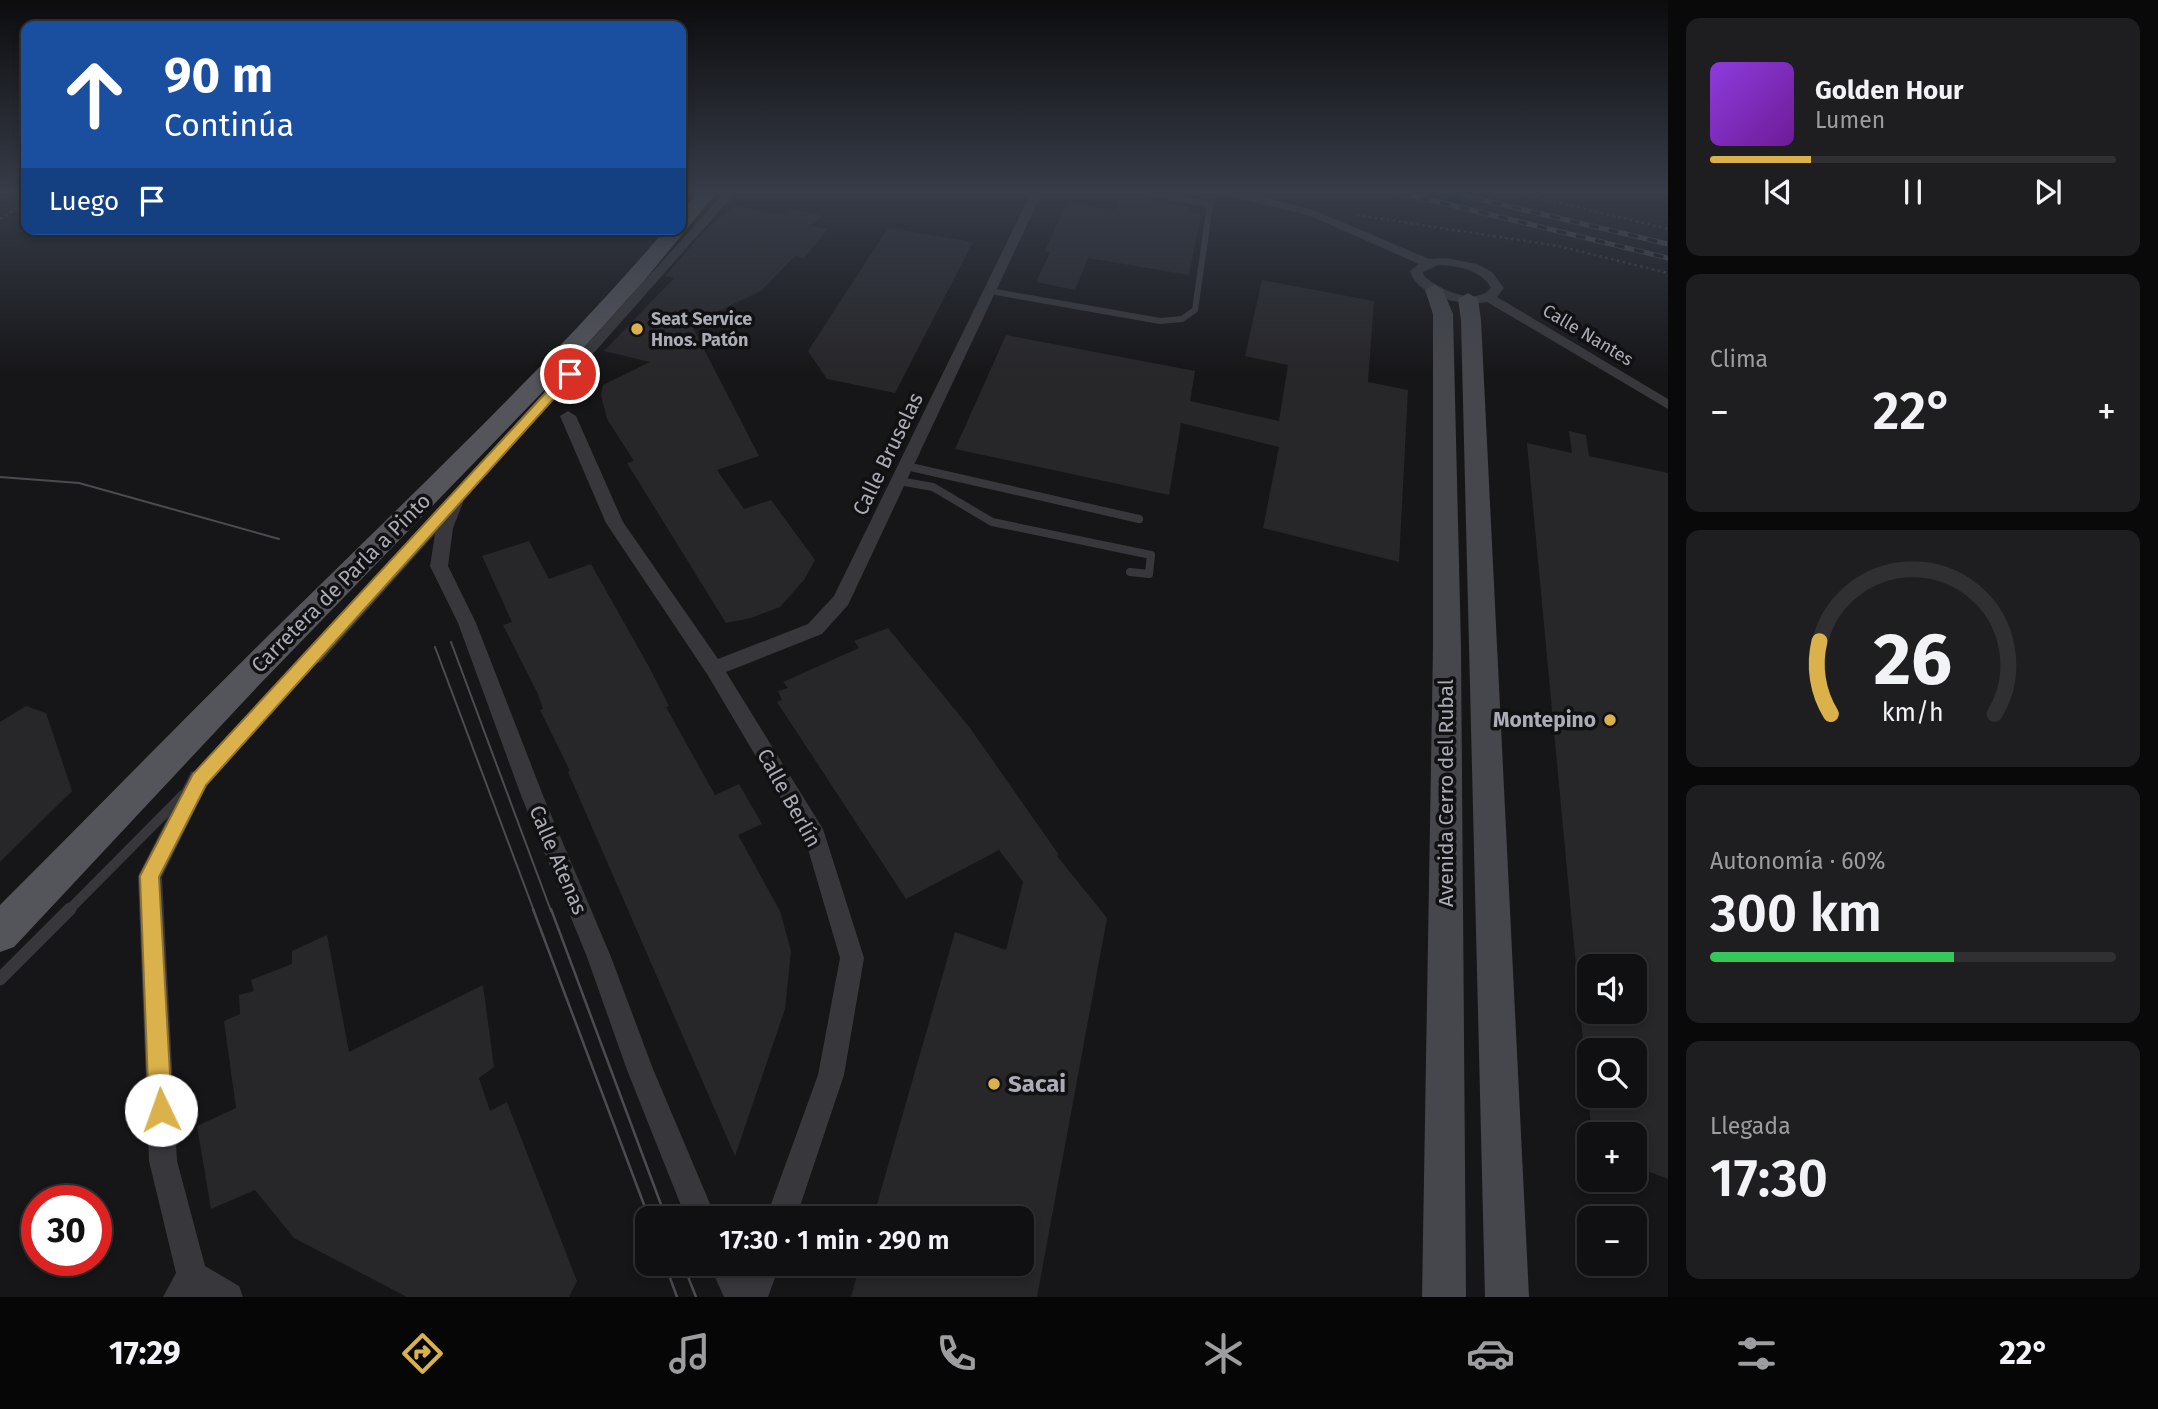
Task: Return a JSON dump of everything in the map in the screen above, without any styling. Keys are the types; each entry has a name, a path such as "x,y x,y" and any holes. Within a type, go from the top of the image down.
{"main road":[{"name":"Carretera de Parla a Pinto","path":"0,933 318,605 554,368 618,301 657,254"}],"street":[{"path":"314,657 584,359 675,254"},
{"name":"Calle Bruselas","path":"714,669 815,629 841,600 1008,254"},
{"path":"1387,254 1431,277 1451,262 1488,275 1498,288 1496,293 1478,298"},
{"name":"Calle Nantes","path":"1431,277 1478,298 1668,405"},
{"name":"Avenida Cerro del Rubal","path":"1431,277 1443,314 1444,341 1447,647 1444,1297"},
{"name":"Avenida Cerro del Rubal","path":"1478,298 1473,374 1507,1297"},
{"name":"Calle Berlín","path":"568,416 615,523 714,669 815,836 852,958 831,1075 785,1206"},
{"name":"Calle Atenas","path":"456,500 444,528 439,566 467,623 533,798 599,957 640,1070 696,1206"},
{"path":"199,779 150,876 163,1161 185,1287 228,1297"},
{"path":"730,1276 740,1297"},
{"path":"753,1297 761,1276"}],"lane":[{"path":"990,291 1160,321 1182,319 1195,310 1203,254"},
{"path":"902,474 1139,519"},
{"path":"902,474 933,487 992,522 1151,555 1149,574 1130,572"},
{"path":"0,979 199,779 314,657"}],"path":[{"path":"1590,254 1668,272"}],"building":[{"path":"685,254 808,254 804,258 795,256 761,291 691,324 759,456 717,470 744,509 771,500 815,560 804,580 780,607 751,618 726,623 627,463 634,461 607,419 601,395 603,385 650,362 604,351 674,278 665,276"},
{"path":"871,254 967,254 895,393 827,379 808,351"},
{"path":"1049,254 1193,254 1189,275 1088,258 1075,290 1036,282"},
{"path":"1262,280 1374,301 1368,382 1408,390 1399,562 1263,528 1279,447 1181,423 1169,495 955,449 1006,335 1195,371 1190,401 1279,421 1288,365 1245,356"},
{"name":"Montepino","path":"1569,431 1586,435 1589,456 1668,473 1668,1179 1647,1171 1647,1122 1591,1122 1589,1108 1647,1108 1647,1038 1583,1038 1581,1024 1647,1024 1647,954 1577,954 1576,966 1527,443 1572,453"},
{"path":"529,541 549,579 591,564 648,665 669,706 666,707 715,795 739,784 762,824 738,835 780,911 791,951 785,1009 735,1156 568,772 570,771 540,710 543,709 538,694 503,625 512,622 482,556"},
{"path":"888,628 970,728 1059,855 1057,856 1107,918 1037,1297 851,1297 857,1276 1034,1276 1034,1206 876,1206 955,932 1006,950 1023,882 999,850 906,899 777,702 782,700 778,691 788,688 783,682 859,648 854,641"},
{"path":"26,706 46,713 72,791 0,862 0,722"},
{"path":"327,935 349,1052 483,985 494,1067 479,1078 490,1111 507,1102 577,1281 569,1297 407,1297 294,1238 255,1190 211,1209 197,1126 236,1108 224,1021 240,1014 239,995 254,991 251,980 292,964 292,951"}],"tram line":[{"path":"0,477 79,483 279,539"},
{"path":"451,642 551,911"},
{"path":"435,647 534,911"},
{"path":"533,909 644,1206"},
{"path":"551,909 662,1206"},
{"path":"669,1276 677,1297"},
{"path":"688,1276 696,1297"}],"railway":[{"path":"1650,254 1668,258"}],"place":[{"name":"Seat Service Hnos. Patón","path":"637,329"},
{"name":"Montepino","path":"1610,720"},
{"name":"Sacai","path":"994,1084"}],"route":[{"path":"161,1110 150,876 199,779 314,657 570,374"}]}
